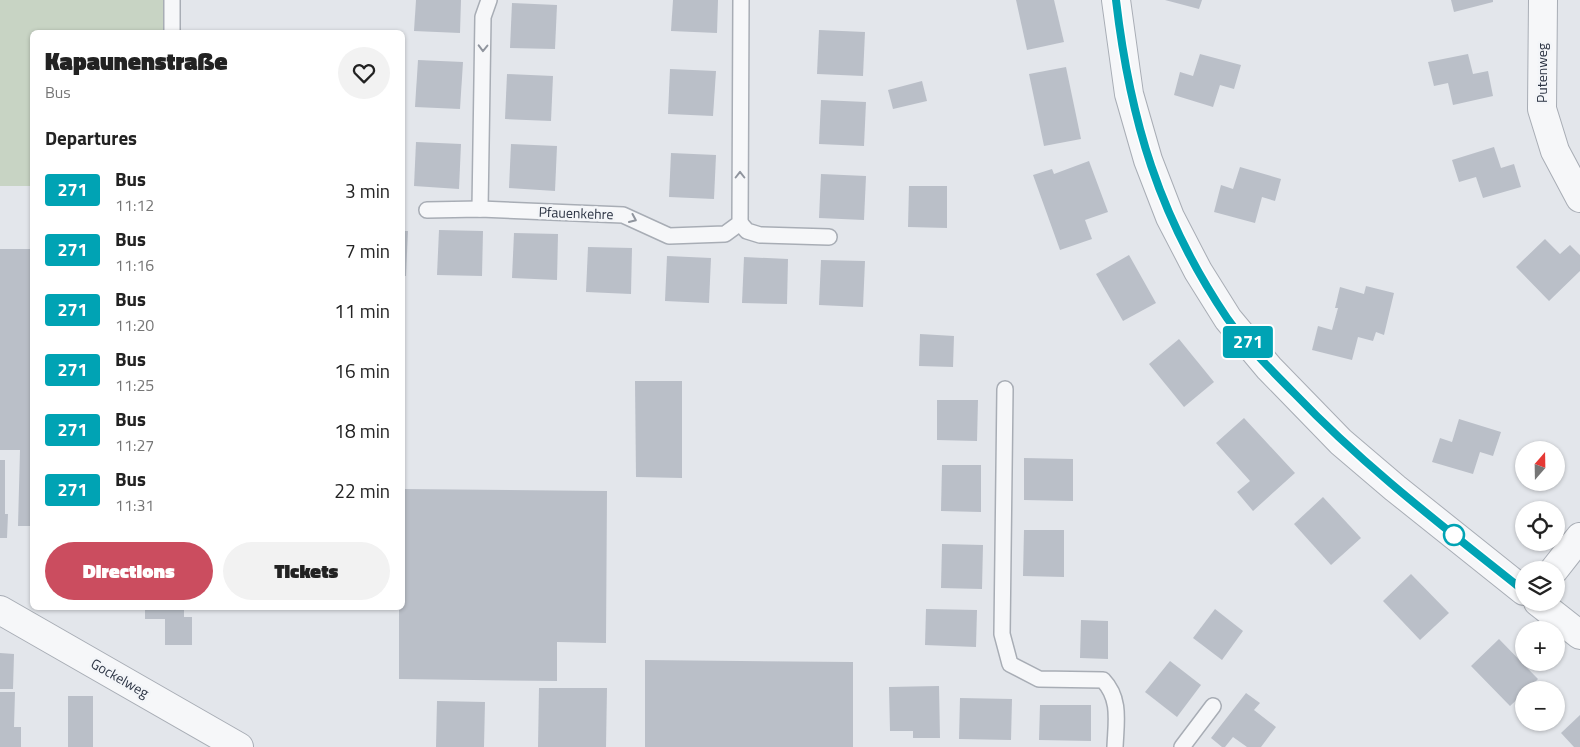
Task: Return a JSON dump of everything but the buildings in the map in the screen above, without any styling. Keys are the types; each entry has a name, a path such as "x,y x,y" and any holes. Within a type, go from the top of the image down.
{"street":[{"path":"1116,0 1130,94 1148,160 1170,217 1198,272 1228,319 1269,368 1341,442 1395,488 1515,584"},
{"name":"Putenweg","path":"1543,0 1542,109 1555,152 1580,198"},
{"path":"1561,561 1580,536"},
{"name":"Gockelweg","path":"0,610 240,747"},
{"path":"1549,611 1580,635"}],"lane":[{"path":"172,0 172,30"},
{"path":"480,209 484,17 489,0"},
{"path":"741,0 740,222 747,231 760,235 829,237"},
{"name":"Pfauenkehre","path":"427,210 480,209 623,215 668,236 725,234 740,222"},
{"path":"1005,389 1002,634 1010,664 1039,679 1102,680 1112,690 1116,707 1115,747"},
{"path":"1182,747 1213,706"}],"green space":[{"path":"0,0 167,0 166,30 30,30 30,186 0,186"}],"bus line":[{"name":"271","path":"1116,0 1130,94 1148,160 1170,217 1198,272 1228,319 1269,368 1341,442 1395,488 1515,584"}]}
